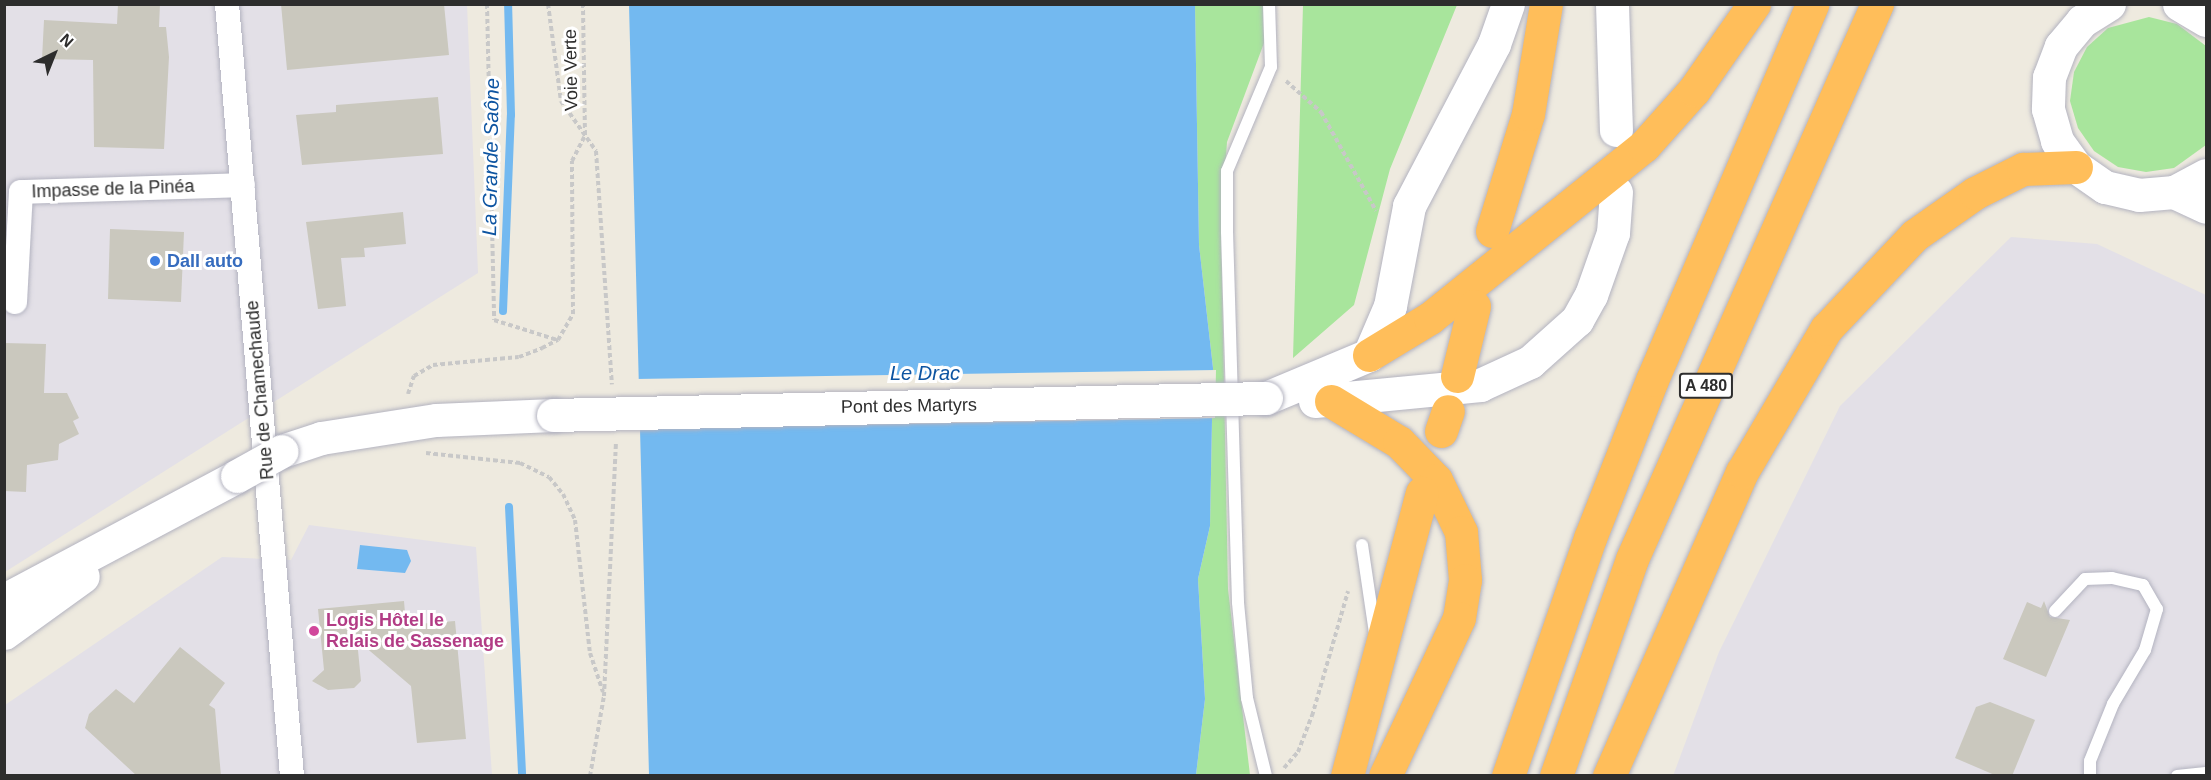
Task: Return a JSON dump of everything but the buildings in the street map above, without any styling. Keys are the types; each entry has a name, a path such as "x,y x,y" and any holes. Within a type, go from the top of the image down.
{"highway":[{"path":"1492,231 1528,114 1546,4"},
{"path":"1370,355 1437,313 1644,146 1694,90 1754,4"},
{"name":"A 480","path":"1508,776 1647,391 1812,4"},
{"name":"A 480","path":"1556,776 1632,559 1877,4"},
{"path":"1609,776 1742,472 1770,415 1826,329 1915,235 1975,193 2023,169 2076,167"},
{"path":"1457,376 1474,306"},
{"path":"1331,401 1399,442 1436,480 1461,532 1465,580 1459,618 1385,776"},
{"path":"1347,776 1422,493"}],"main road":[{"path":"1266,398 1370,355 1390,306 1408,206 1466,100 1508,4"},
{"path":"1612,4 1616,130"},
{"path":"2109,4 2082,21 2061,46 2049,77 2048,109 2057,141 2076,167 2105,187 2139,195 2174,192 2206,175"},
{"name":"Pont des Martyrs","path":"156,522 282,451 321,438 411,423 553,414 1266,398 1331,401 1480,385 1530,362 1577,320 1591,295 1613,233 1616,192"},
{"path":"2174,192 2206,207"},
{"path":"4,600 156,522"},
{"path":"4,633 156,522"}],"street":[{"name":"Rue de Chamechaude","path":"227,4 292,776"},
{"name":"Impasse de la Pinéa","path":"15,302 21,192 243,185"}],"lane":[{"path":"1266,776 1247,698 1238,602 1227,201 1234,151 1271,67 1269,4"},
{"path":"1362,545 1378,655"},
{"path":"2055,611 2085,579 2112,578 2143,585 2157,609 2145,650 2113,705 2090,761 2090,776"},
{"path":"2177,776 2206,773"}],"path":[{"path":"487,4 494,320 558,340"},
{"path":"408,402 414,376 433,366 519,357 558,340 573,314 572,161 585,135 561,101 548,4"},
{"name":"Voie Verte","path":"583,4 585,135"},
{"path":"1271,67 1321,112 1378,214"},
{"path":"412,450 520,463 549,477 563,494 575,520 590,653 604,696 590,776"},
{"path":"1278,776 1298,752 1312,716 1362,545"}],"shaded area":[{"path":"5,5 467,5 478,273 5,572"},
{"path":"2011,237 2097,244 2206,295 2206,775 1673,776 1719,652 1840,406"},
{"path":"309,525 476,547 492,775 5,776 5,705 222,557 291,560"}],"green space":[{"path":"1195,5 1263,5 1264,43 1227,142 1221,227 1228,589 1250,775 1196,775 1205,699 1198,579 1210,526 1213,368 1199,245"},
{"path":"1303,5 1457,5 1390,169 1354,305 1293,358"},
{"path":"2149,17 2177,24 2206,46 2206,145 2174,168 2146,172 2118,167 2094,151 2078,128 2070,101 2074,72 2087,47 2108,28"}],"water":[{"name":"Le Drac","path":"629,5 1195,5 1199,245 1213,368 1210,526 1198,579 1205,699 1196,775 649,775"},
{"path":"360,545 407,550 411,561 405,573 357,569"}],"pier":[{"path":"1216,370 1215,418 637,429 635,379"}],"waterway":[{"name":"La Grande Saône","path":"503,311 511,115 508,4"},
{"name":"La Grande Saône","path":"509,507 522,776"}],"place":[{"name":"Dall auto","path":"155,261"},
{"name":"Logis Hôtel le Relais de Sassenage","path":"314,631"}]}
